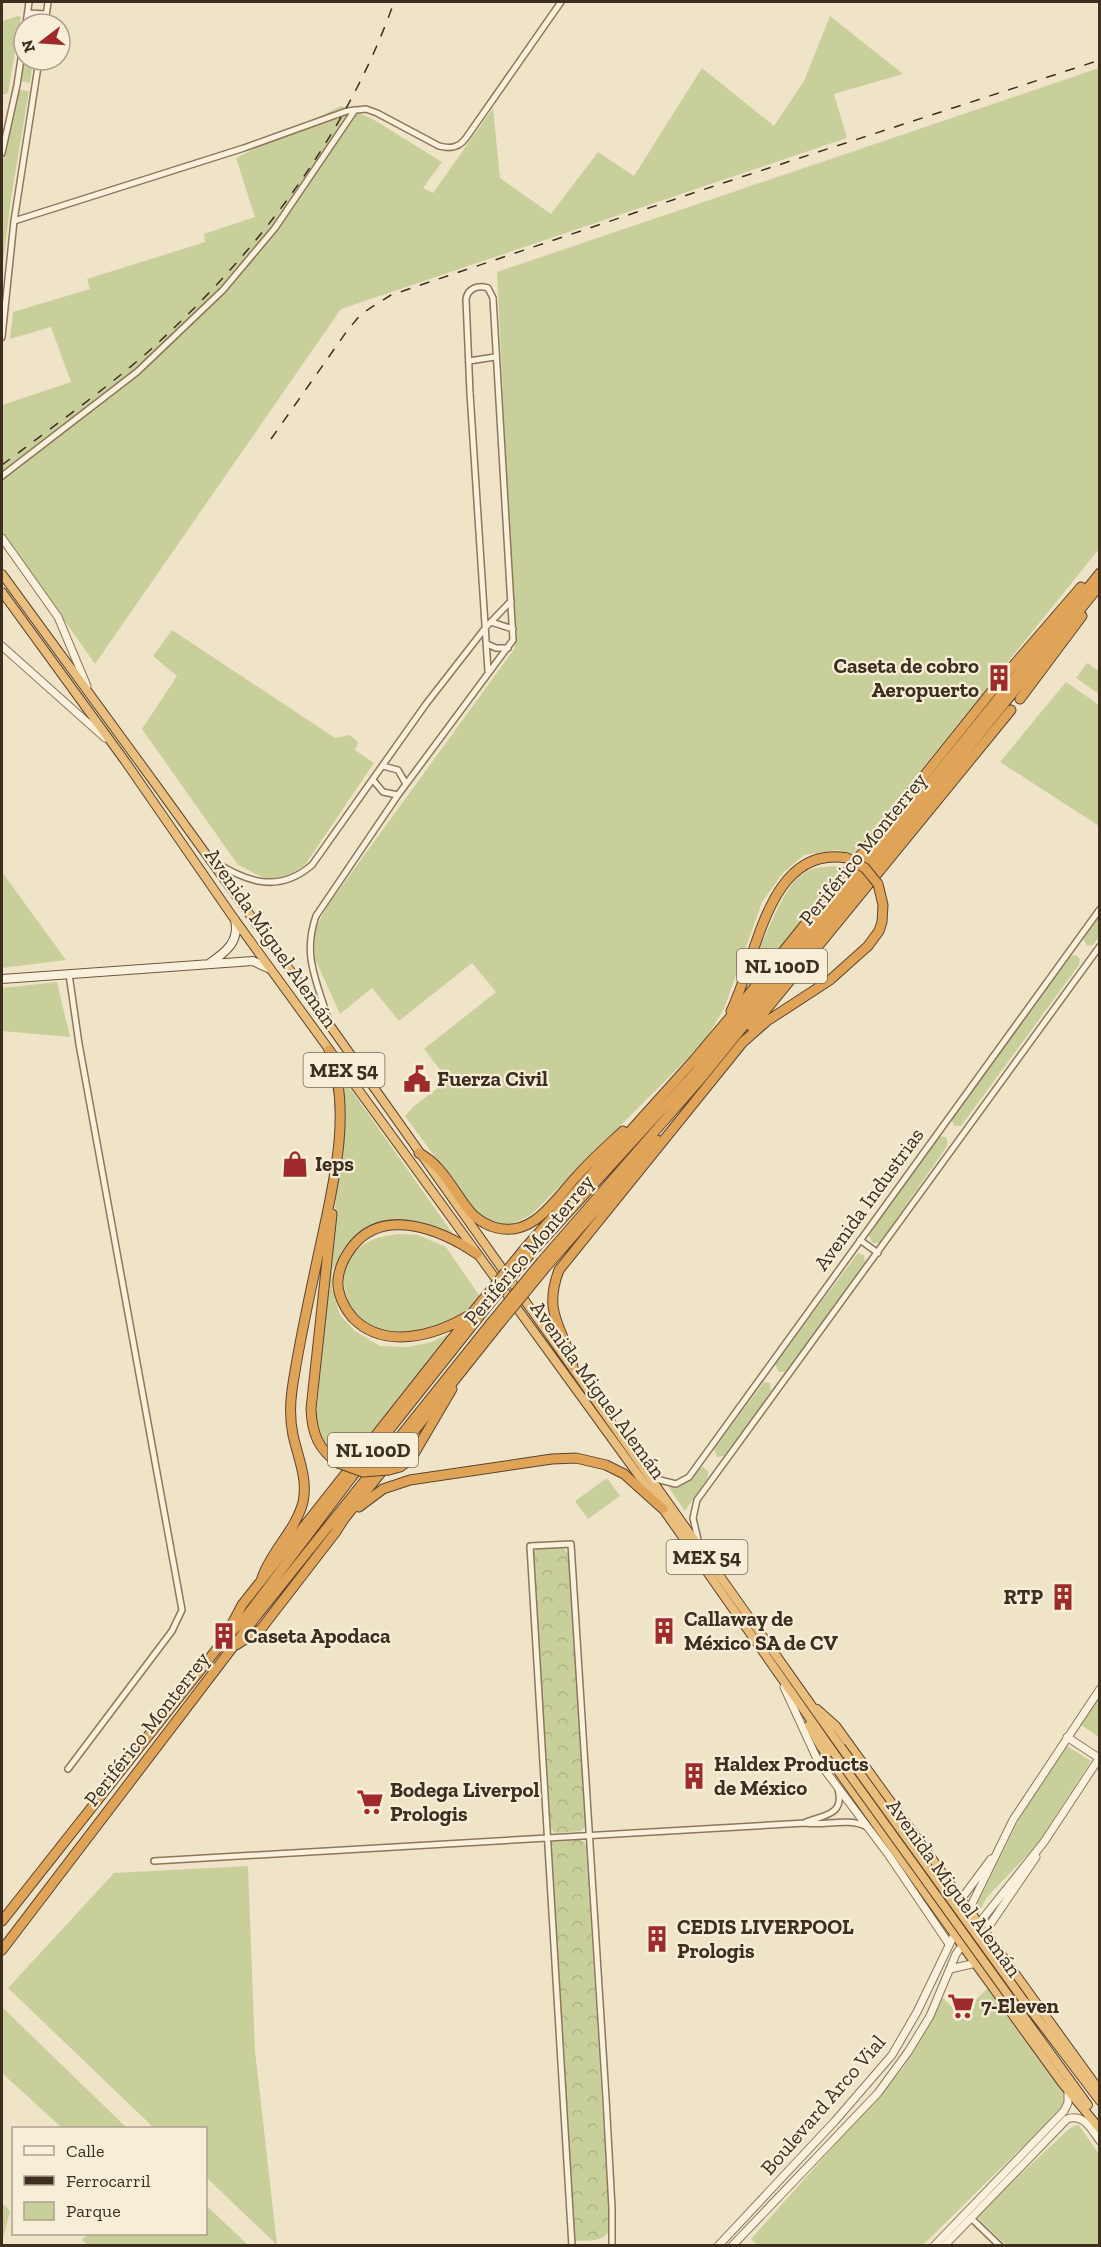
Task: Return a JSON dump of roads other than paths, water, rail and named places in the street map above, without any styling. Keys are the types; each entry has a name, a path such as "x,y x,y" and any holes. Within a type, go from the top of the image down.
{"highway":[{"path":"1006,674 1079,588 1100,568"},
{"name":"Periférico Monterrey","path":"2,1922 224,1640 251,1611 477,1311 529,1250 695,1073 1100,573"},
{"name":"Avenida Miguel Alemán","path":"2,574 331,1027 652,1478 814,1707 838,1750"},
{"name":"Periférico Monterrey","path":"2,1950 234,1646 493,1326 711,1066 1100,585"},
{"name":"Avenida Miguel Alemán","path":"2,592 125,761 235,920 663,1509 797,1700 838,1750 1020,2003 1100,2122"},
{"path":"1020,699 1100,592"},
{"path":"529,1250 720,1028 996,686"},
{"path":"573,1367 553,1312 553,1286 559,1270 631,1183 761,1016 1011,710"},
{"path":"720,1028 734,1005 765,917 781,889 795,872 808,861 826,856 847,858 865,868 878,884 883,905 879,932 868,946 830,980 766,1021 743,1042"},
{"path":"262,1578 272,1555 300,1510 303,1500 303,1473 291,1423 292,1390 331,1197 338,1142 340,1101 338,1074 329,1050"},
{"path":"419,1153 438,1167 479,1220 502,1229 519,1228 542,1216 592,1160 664,1093"},
{"path":"544,1265 671,1123 699,1095"},
{"path":"331,1197 331,1230 311,1409 313,1427 319,1445 338,1463 363,1472 389,1470 400,1467 411,1459 467,1364 493,1326"},
{"path":"477,1254 436,1231 410,1225 382,1227 364,1234 357,1240 342,1263 338,1280 342,1300 350,1315 358,1323 376,1333 398,1337 423,1335 447,1327 477,1311"},
{"path":"224,1640 237,1612 262,1578 477,1311"},
{"path":"234,1646 261,1629 344,1519 467,1364"},
{"path":"335,1533 367,1500 383,1489 401,1482 420,1477 564,1458 587,1460 615,1469 632,1480 663,1509"},
{"path":"797,1700 821,1747 1062,2082 1100,2129"},
{"path":"814,1707 833,1721 1100,2091"},
{"path":"937,1909 944,1914 954,1912 958,1903 957,1895"},
{"path":"976,1963 982,1952 995,1945"},
{"name":"Avenida Miguel Alemán","path":"1020,2003 1100,2101"}],"main road":[{"path":"209,963 231,945 236,932 235,920"},
{"path":"2,979 253,961 273,972"}],"street":[{"path":"14,221 355,110 366,109 377,113 439,147 459,145 561,2"},
{"path":"2,153 19,72"},
{"path":"2,337 14,221 37,72"},
{"path":"2,476 137,372 223,290 276,228 355,110"},
{"path":"331,1027 311,961 310,933 324,903 398,795 513,640 493,298 488,288 480,286 471,289 466,295 488,625 488,671"},
{"path":"469,361 495,357"},
{"path":"2,538 58,617 94,701"},
{"path":"208,857 233,872 260,882 280,883 292,879 312,866 426,704 488,625 511,601"},
{"path":"488,625 503,625 513,629"},
{"path":"487,644 496,648 508,648"},
{"path":"2,646 36,679 84,718 125,761"},
{"path":"383,766 398,771 406,784"},
{"path":"373,780 383,792 398,795"},
{"name":"Avenida Industrias","path":"652,1478 673,1484 687,1479 1008,1032 1100,909"},
{"name":"Avenida Industrias","path":"699,1546 693,1518 698,1500 1100,946"},
{"path":"68,1769 172,1631 182,1610 100,1162 69,974"},
{"path":"860,1240 878,1253"},
{"path":"572,2246 530,1546 571,1544 612,2208 612,2246"},
{"path":"781,1676 818,1761 888,1854 949,1944"},
{"path":"957,1895 965,1894 972,1886 1019,1810 1100,1689"},
{"path":"985,1932 1032,1864 1099,1757 1067,1737"},
{"path":"805,1822 830,1814 836,1809 840,1797 835,1783"},
{"path":"154,1861 805,1822 855,1822 870,1830"},
{"name":"Boulevard Arco Vial","path":"718,2246 835,2121 892,2055 917,2012 954,1934 969,1911 1003,1839"},
{"name":"Boulevard Arco Vial","path":"732,2246 878,2093 908,2052 930,2016 962,1945 1044,1842"},
{"path":"888,1854 909,1868"},
{"path":"950,1969 976,1963"},
{"path":"1062,2082 1100,2141"},
{"path":"934,2246 1064,2111 1068,2103 1068,2093"},
{"path":"944,2246 1063,2121 1071,2117 1078,2117 1100,2141"},
{"path":"752,2211 759,2218"},
{"path":"971,2217 1000,2246"}],"railway":[{"path":"2,465 149,351 188,315 260,235 324,147 351,100 394,2"},
{"path":"271,439 361,314 391,295 717,185 1100,60"}],"place":[{"name":"Caseta de cobro Aeropuerto","path":"999,678"},
{"name":"Fuerza Civil","path":"417,1079"},
{"name":"Ieps","path":"295,1164"},
{"name":"RTP","path":"1063,1597"},
{"name":"Callaway de México SA de CV","path":"664,1631"},
{"name":"Caseta Apodaca","path":"224,1636"},
{"name":"Haldex Products de México","path":"694,1776"},
{"name":"Bodega Liverpol Prologis","path":"370,1802"},
{"name":"CEDIS LIVERPOOL Prologis","path":"657,1939"},
{"name":"7-Eleven","path":"961,2006"}]}
